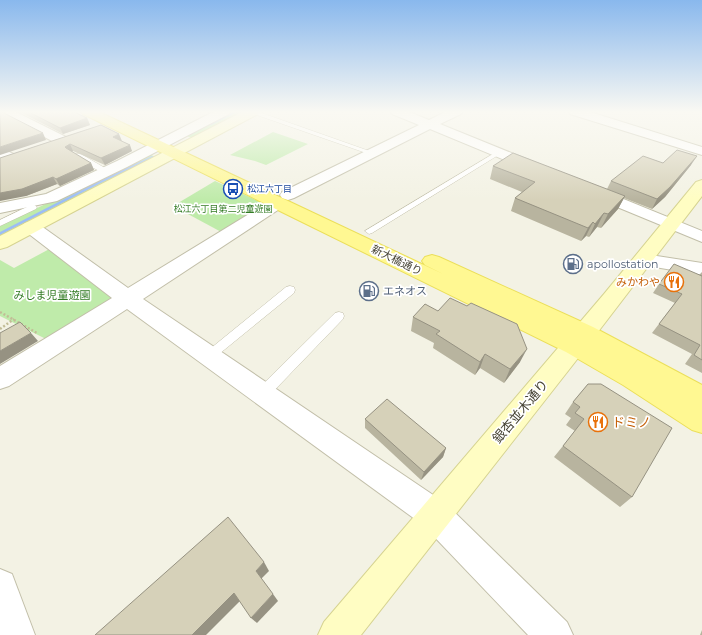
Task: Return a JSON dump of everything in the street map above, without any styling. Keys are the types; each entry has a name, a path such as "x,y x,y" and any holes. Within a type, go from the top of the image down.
{"main road":[{"name":"新大橋通り","path":"160,141 702,398"},
{"name":"新大橋通り","path":"283,199 369,231 579,340 632,378 702,421"}],"street":[{"path":"47,146 60,141"},
{"path":"32,217 180,141"},
{"path":"0,208 51,198 106,171 184,141"},
{"path":"0,379 283,199 397,141"},
{"path":"469,141 549,174"},
{"path":"669,141 702,151"},
{"path":"4,158 25,153"},
{"name":"銀杏並木通り","path":"337,635 434,514 644,260 702,185"},
{"path":"578,186 702,237"},
{"path":"0,243 32,217 51,198"},
{"path":"32,217 127,298 434,514 554,635"},
{"path":"644,260 702,269"},
{"path":"0,586 16,635"}],"lane":[{"path":"336,141 371,153"},
{"path":"369,231 498,152"},
{"path":"74,154 106,171"},
{"path":"0,223 32,217"},
{"path":"210,356 290,290"},
{"path":"262,394 339,316"}],"path":[{"path":"0,312 57,344"},
{"path":"0,329 14,319"}],"green space":[{"path":"257,141 298,141 308,144 266,165 230,155"},
{"path":"149,154 158,158 0,239 0,226"},
{"name":"松江六丁目第二児童遊園","path":"215,181 269,206 225,234 173,206"},
{"name":"みしま児童遊園","path":"55,246 123,299 52,342 0,316 0,260 14,268"}],"building":[{"path":"0,141 20,141 0,147"},
{"path":"53,141 121,141 130,145 101,158 70,144 65,147 91,163 56,179 53,177 22,189 0,193 0,158"},
{"path":"677,150 697,156 670,187 657,199 611,181 643,156 663,163"},
{"path":"513,153 625,196 608,214 604,213 595,224 593,222 588,228 515,198 535,182 493,166"},
{"path":"674,264 702,276 702,360 694,355 700,345 659,324 682,294 659,284"},
{"path":"450,298 467,306 471,303 517,324 527,349 510,369 485,354 480,362 436,334 440,331 413,317 425,304 438,311"},
{"path":"20,322 31,333 0,351 0,333"},
{"path":"588,384 601,384 672,428 632,497 563,446 584,419 575,413 580,407 573,402"},
{"path":"387,399 446,448 424,472 365,419"},
{"path":"228,517 264,562 256,571 273,594 251,618 234,593 192,635 95,635"}],"waterway":[{"path":"0,234 100,182 153,157"}],"place":[{"name":"松江六丁目","path":"233,189"},
{"name":"apollostation","path":"573,264"},
{"name":"みかわや","path":"674,282"},
{"name":"エネオス","path":"369,291"},
{"name":"ドミノ","path":"598,422"}]}
